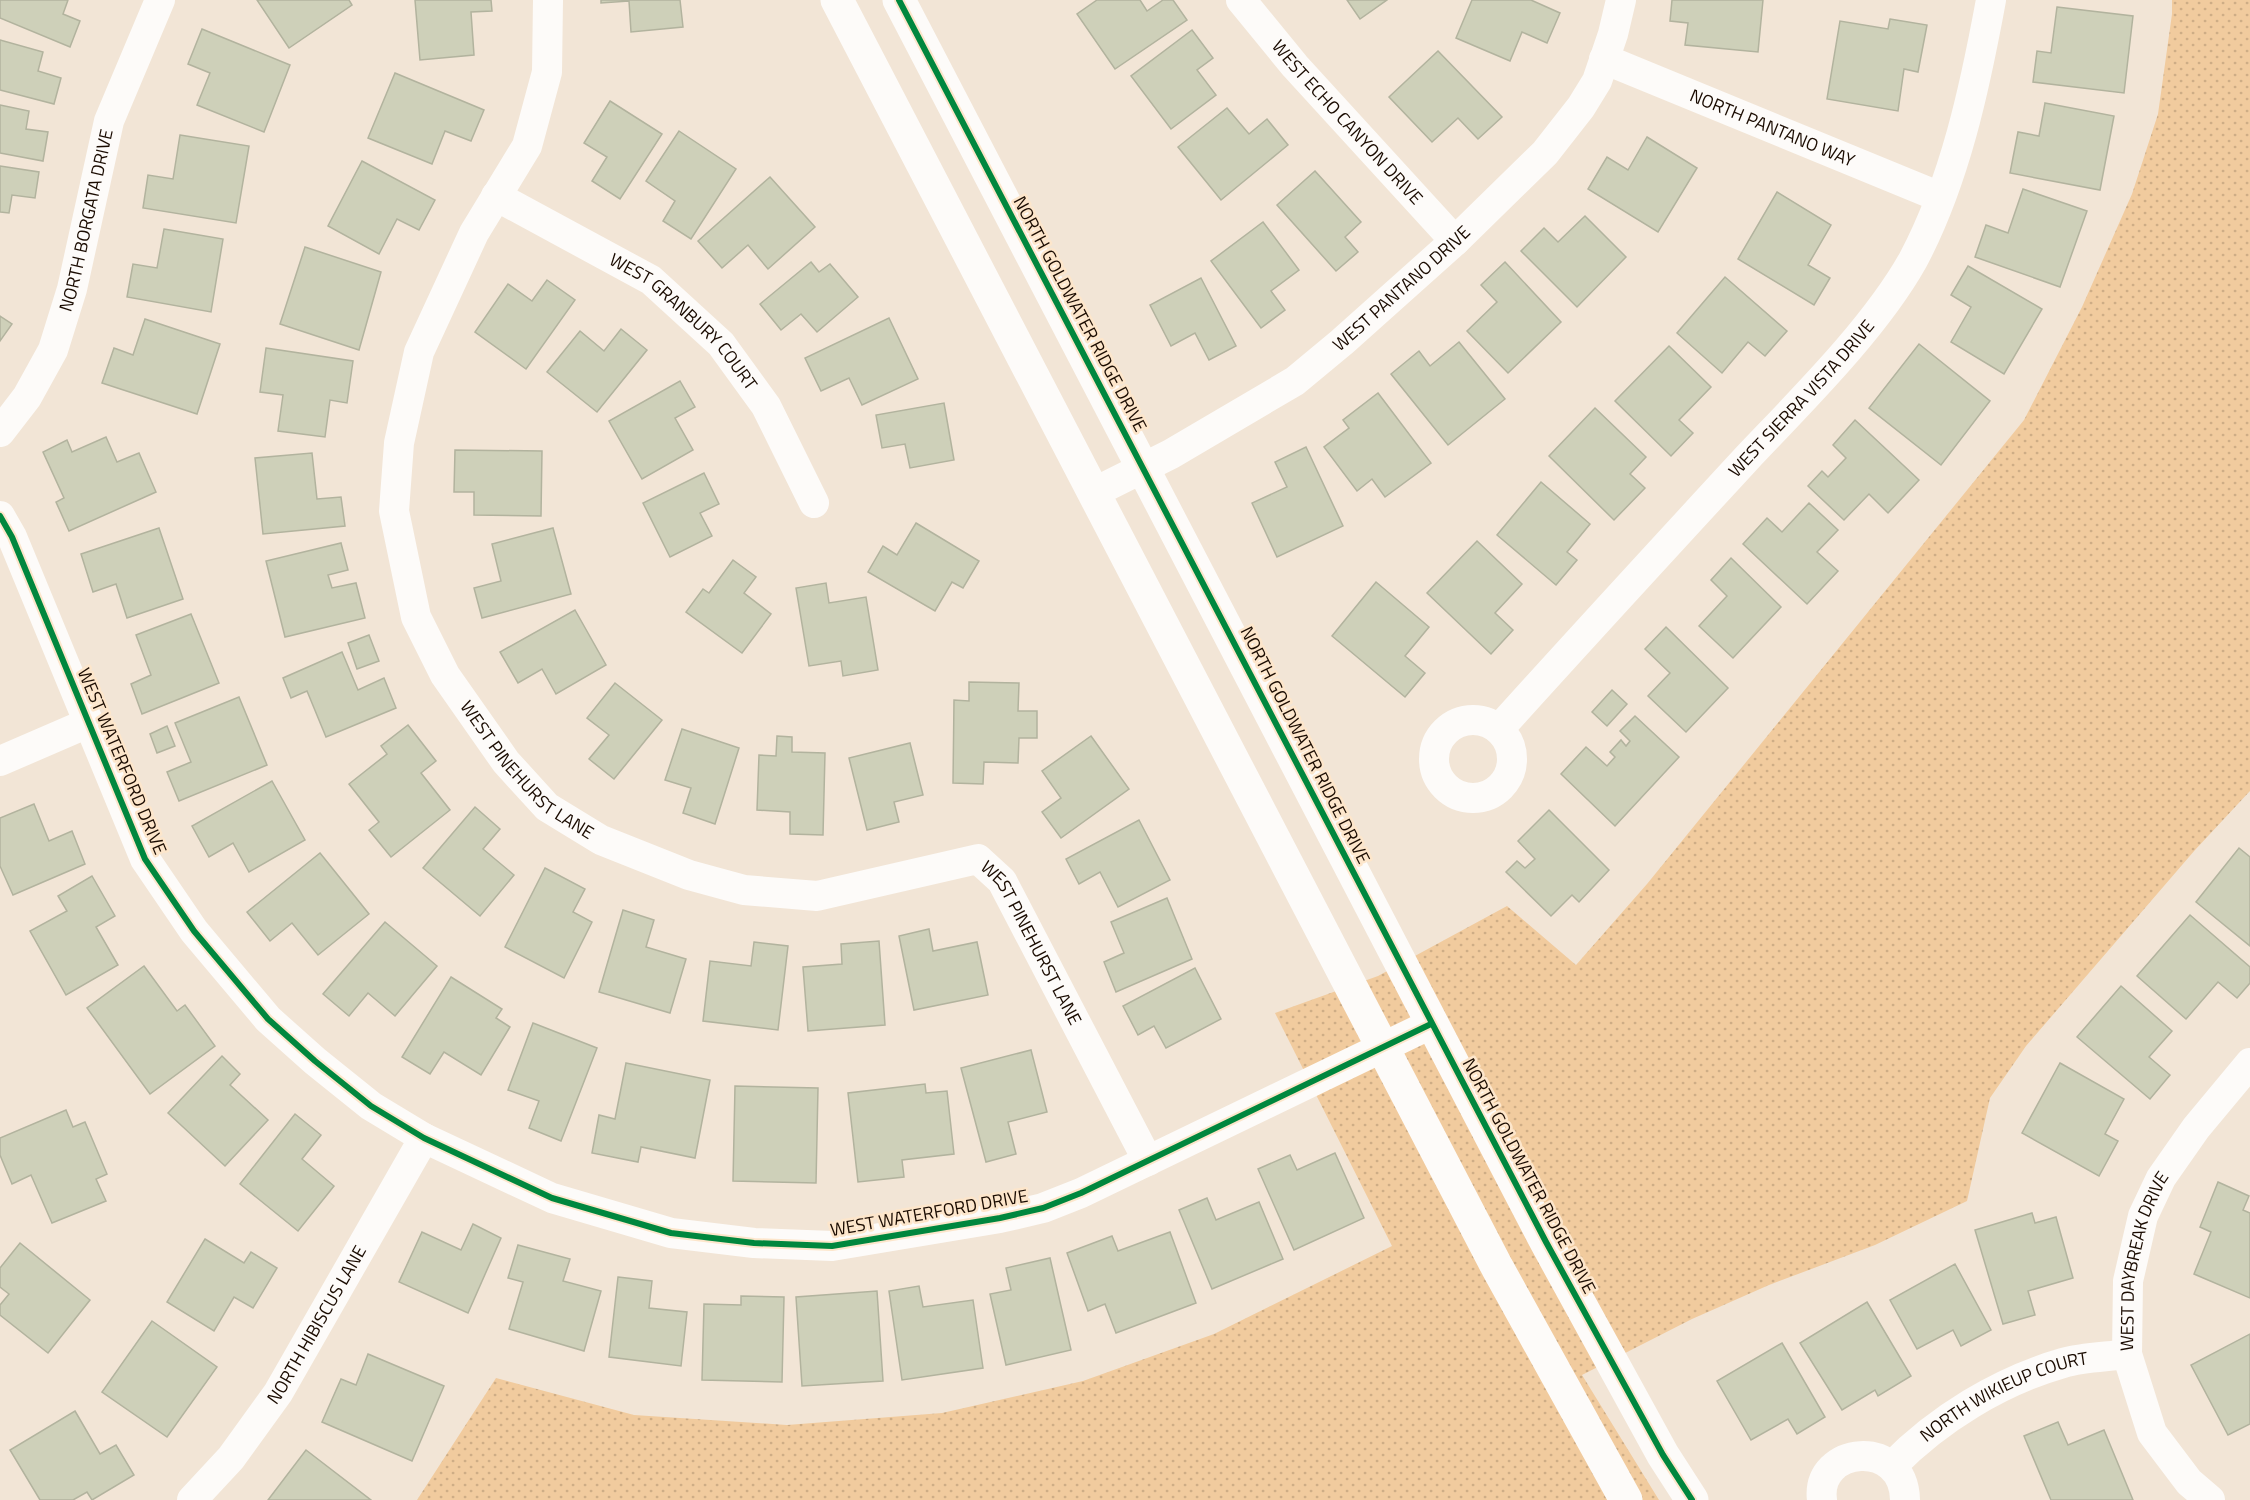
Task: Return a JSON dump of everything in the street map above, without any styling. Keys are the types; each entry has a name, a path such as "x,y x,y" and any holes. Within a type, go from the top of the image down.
{"street":[{"name":"NORTH BORGATA DRIVE","path":"0,432 27,397 53,350 72,289 109,121 160,0"},
{"name":"WEST PINEHURST LANE","path":"549,0 547,72 527,146 474,233 419,352 399,443 394,512 416,617 445,675 506,762 547,807 601,840 689,874 744,890 817,896 978,859 1002,881 1148,1161"},
{"path":"837,0 1497,1267 1626,1500"},
{"name":"NORTH GOLDWATER RIDGE DRIVE","path":"899,0 1546,1242 1663,1455 1692,1500"},
{"name":"WEST ECHO CANYON DRIVE","path":"1241,0 1295,66 1455,241"},
{"name":"WEST PANTANO DRIVE","path":"1095,492 1144,469 1295,381 1455,241 1545,153 1581,107 1597,81 1621,0"},
{"name":"WEST SIERRA VISTA DRIVE","path":"1499,729 1805,396 1872,318 1912,260 1940,197 1980,63 1991,0"},
{"name":"NORTH PANTANO WAY","path":"1604,59 1940,197"},
{"name":"WEST GRANBURY COURT","path":"496,196 651,280 721,344 766,406 814,503"},
{"name":"WEST WATERFORD DRIVE","path":"0,516 12,537 145,860 194,931 268,1019 315,1062 371,1106 424,1138 552,1198 671,1233 754,1243 832,1246 959,1226 1042,1208 1081,1193 1431,1024"},
{"path":"0,761 88,723"},
{"name":"WEST DAYBREAK DRIVE","path":"2210,1500 2189,1482 2152,1433 2127,1354 2128,1281 2143,1216 2167,1169 2196,1128 2250,1063"},
{"name":"NORTH HIBISCUS LANE","path":"192,1500 231,1458 278,1393 424,1138"},
{"name":"NORTH WIKIEUP COURT","path":"1892,1466 1940,1425 2012,1380 2065,1362 2127,1354"},
{"path":"1822,1500 1824,1482 1831,1470 1841,1461 1854,1456 1867,1455 1880,1458 1892,1466 1900,1477 1905,1500"}],"shaded area":[{"path":"2172,0 2250,0 2250,791 2195,850 2026,1046 1990,1098 1967,1201 1875,1245 1769,1285 1692,1319 1582,1375 1659,1500 417,1500 496,1378 634,1415 787,1425 942,1413 1083,1381 1214,1334 1392,1246 1275,1013 1378,976 1507,906 1576,965 1647,884 2024,420 2082,307 2132,194 2158,114"}],"building":[{"path":"0,0 68,0 63,14 80,21 70,47 0,18"},
{"path":"257,0 349,0 352,5 289,48"},
{"path":"415,0 491,0 492,11 471,12 474,55 420,60"},
{"path":"601,0 680,0 683,27 631,32 629,1 601,3"},
{"path":"1097,0 1140,0 1147,11 1163,0 1173,0 1187,20 1115,69 1077,14"},
{"path":"1347,0 1387,0 1360,19"},
{"path":"1472,0 1531,0 1560,13 1547,43 1522,32 1510,61 1456,38"},
{"path":"1672,0 1763,0 1758,52 1685,45 1688,23 1670,21"},
{"path":"2057,7 2133,16 2124,93 2033,82 2037,51 2051,53"},
{"path":"1890,19 1927,25 1918,72 1904,69 1898,111 1827,99 1840,21 1888,29"},
{"path":"202,29 290,65 264,132 197,105 210,73 188,64"},
{"path":"1192,30 1213,58 1197,70 1216,95 1171,129 1131,76"},
{"path":"0,40 43,52 38,71 61,78 54,104 0,90"},
{"path":"1438,51 1502,117 1478,139 1458,118 1432,142 1389,97"},
{"path":"395,73 484,110 471,141 445,131 432,164 368,138"},
{"path":"610,101 662,134 620,199 592,181 607,157 584,143"},
{"path":"2045,103 2114,116 2100,190 2010,173 2018,132 2039,136"},
{"path":"0,105 29,111 26,129 48,132 43,161 0,153"},
{"path":"1227,108 1249,134 1267,119 1288,145 1221,200 1178,147"},
{"path":"679,131 736,169 691,239 663,221 675,201 646,181"},
{"path":"180,135 249,146 236,223 143,208 148,175 173,179"},
{"path":"1647,137 1697,168 1658,232 1588,189 1607,157 1628,170"},
{"path":"362,161 435,200 419,230 397,219 379,254 328,226"},
{"path":"0,166 39,172 35,198 12,195 9,213 0,212"},
{"path":"1315,171 1361,222 1345,237 1358,252 1336,271 1277,205"},
{"path":"770,177 815,227 768,269 748,245 722,268 698,241"},
{"path":"2023,189 2087,211 2060,287 1975,257 1986,225 2008,233"},
{"path":"1777,192 1831,225 1808,265 1830,278 1814,305 1738,259"},
{"path":"1585,216 1626,257 1577,307 1521,251 1544,228 1558,242"},
{"path":"1263,222 1299,270 1271,291 1285,310 1261,328 1211,261"},
{"path":"164,229 223,239 211,312 127,297 133,264 157,268"},
{"path":"305,247 381,272 359,350 280,324"},
{"path":"811,262 819,272 830,264 858,297 817,332 801,314 781,330 760,304"},
{"path":"1505,262 1561,322 1508,373 1467,331 1497,302 1481,285"},
{"path":"1968,266 2042,309 2004,374 1951,342 1971,307 1951,295"},
{"path":"1725,277 1787,331 1765,356 1748,342 1722,373 1677,333"},
{"path":"1201,278 1236,346 1209,360 1195,333 1171,346 1150,305"},
{"path":"547,280 575,300 526,369 475,332 508,284 532,301"},
{"path":"0,316 12,324 0,341"},
{"path":"889,318 918,379 862,405 849,378 821,391 805,358"},
{"path":"145,319 220,344 197,414 102,383 114,348 133,355"},
{"path":"621,329 647,350 597,412 547,372 580,331 604,351"},
{"path":"1459,342 1505,399 1448,445 1391,374 1419,351 1430,366"},
{"path":"1919,344 1990,401 1941,465 1869,408"},
{"path":"1669,346 1711,387 1679,420 1693,433 1671,456 1615,401"},
{"path":"266,348 353,361 347,403 330,400 325,437 278,431 283,395 260,392"},
{"path":"680,381 695,407 675,418 693,450 642,479 609,421"},
{"path":"1378,393 1431,463 1385,497 1372,479 1357,491 1324,447 1349,428 1343,420"},
{"path":"944,403 954,460 910,468 905,444 882,448 876,415"},
{"path":"1595,408 1646,457 1630,474 1645,488 1614,520 1549,456"},
{"path":"1855,420 1919,480 1888,513 1869,494 1844,520 1808,486 1822,471 1828,477 1846,458 1833,445"},
{"path":"106,437 117,462 139,453 156,492 69,531 56,502 64,498 43,452 67,440 72,452"},
{"path":"1306,447 1343,526 1277,557 1252,503 1287,487 1275,462"},
{"path":"455,450 542,451 541,516 474,515 474,492 454,492"},
{"path":"312,453 317,499 341,497 345,526 263,534 255,458"},
{"path":"704,473 719,504 700,513 712,536 670,557 643,503"},
{"path":"1541,482 1590,524 1567,552 1577,560 1556,585 1497,535"},
{"path":"1809,503 1838,530 1817,552 1838,571 1807,604 1743,544 1767,518 1782,532"},
{"path":"916,523 979,561 963,588 952,582 935,611 868,572 883,546 897,555"},
{"path":"159,528 183,599 127,618 116,584 93,592 81,554"},
{"path":"553,528 571,594 482,618 474,588 501,581 492,544"},
{"path":"1477,541 1522,584 1495,613 1513,630 1491,654 1427,593"},
{"path":"341,543 348,570 328,575 332,588 356,583 365,618 285,637 266,561"},
{"path":"1731,558 1781,607 1733,658 1699,626 1727,596 1711,580"},
{"path":"733,560 756,577 744,593 771,614 742,653 686,612 703,589 709,593"},
{"path":"1376,582 1429,627 1405,656 1425,673 1405,697 1332,636"},
{"path":"826,583 829,603 866,597 878,670 843,676 841,661 809,666 796,588"},
{"path":"575,610 606,665 556,694 542,669 518,683 500,652"},
{"path":"191,614 219,683 142,714 131,684 151,675 136,635"},
{"path":"1666,627 1728,688 1686,732 1648,696 1670,673 1645,649"},
{"path":"369,635 379,661 357,669 348,643"},
{"path":"342,652 358,690 384,678 396,708 326,737 307,691 291,698 283,678"},
{"path":"969,682 1019,683 1018,711 1037,711 1037,738 1019,738 1018,763 984,762 983,784 953,783 954,700 969,701"},
{"path":"615,683 662,720 614,779 589,759 609,735 587,718"},
{"path":"1612,690 1627,704 1607,726 1592,712"},
{"path":"239,697 267,765 179,801 167,772 191,762 175,723"},
{"path":"1635,716 1679,757 1615,826 1561,774 1586,747 1607,766 1615,757 1610,752 1621,740 1626,746 1630,741 1620,731"},
{"path":"408,725 436,761 421,773 450,810 391,857 369,830 379,822 349,784 387,754 381,746"},
{"path":"167,726 175,746 157,753 150,734"},
{"path":"682,729 739,748 715,824 683,813 691,788 665,780"},
{"path":"777,736 792,737 792,752 825,753 823,835 790,834 790,812 757,810 759,755 776,756"},
{"path":"1091,736 1129,789 1061,838 1042,812 1061,798 1042,771"},
{"path":"910,743 923,795 894,802 899,822 867,830 849,758"},
{"path":"272,781 305,840 249,872 233,843 209,857 192,826"},
{"path":"34,804 49,841 72,831 85,864 13,895 0,866 0,818"},
{"path":"475,807 500,829 483,849 514,875 480,916 423,868"},
{"path":"1549,810 1609,870 1579,902 1572,895 1551,916 1506,872 1517,861 1525,868 1535,859 1518,841"},
{"path":"1139,820 1170,880 1118,907 1100,872 1079,884 1066,859"},
{"path":"2239,848 2250,857 2250,946 2196,902"},
{"path":"320,853 369,914 318,955 292,923 270,941 247,912"},
{"path":"545,868 585,889 573,912 592,922 564,978 505,947"},
{"path":"92,876 115,916 96,927 118,965 66,995 30,931 67,911 58,896"},
{"path":"1167,898 1192,959 1116,992 1104,962 1124,953 1111,922"},
{"path":"623,910 654,920 646,947 686,959 670,1013 599,992"},
{"path":"2190,915 2250,967 2250,983 2237,998 2218,982 2186,1019 2137,976"},
{"path":"385,922 437,966 395,1016 368,993 349,1016 323,994"},
{"path":"929,929 933,951 977,942 988,995 914,1010 899,936"},
{"path":"879,941 885,1025 808,1031 803,967 842,964 841,944"},
{"path":"754,942 788,946 778,1030 703,1021 710,961 751,966"},
{"path":"144,966 177,1011 185,1005 215,1046 150,1094 87,1008"},
{"path":"1195,968 1221,1019 1166,1048 1154,1026 1138,1035 1123,1006"},
{"path":"451,977 502,1009 496,1018 510,1027 481,1075 444,1052 430,1074 402,1057"},
{"path":"2121,986 2172,1031 2149,1057 2170,1075 2150,1099 2077,1037"},
{"path":"533,1023 597,1048 561,1141 529,1128 539,1101 508,1090"},
{"path":"1031,1050 1047,1112 1008,1122 1016,1154 986,1162 961,1068"},
{"path":"222,1056 240,1074 230,1085 268,1120 225,1166 168,1113"},
{"path":"626,1063 710,1080 695,1158 641,1147 638,1162 592,1153 599,1115 615,1119"},
{"path":"2060,1063 2124,1099 2105,1134 2118,1141 2099,1176 2022,1133"},
{"path":"925,1084 926,1093 947,1091 954,1154 902,1160 904,1177 858,1182 848,1093"},
{"path":"735,1086 818,1088 816,1183 733,1181"},
{"path":"66,1110 73,1127 85,1122 107,1174 96,1179 106,1201 52,1223 31,1175 12,1184 0,1155 0,1138"},
{"path":"295,1114 321,1135 302,1159 334,1186 298,1231 240,1184"},
{"path":"1335,1153 1364,1218 1294,1250 1258,1169 1290,1155 1297,1170"},
{"path":"2218,1182 2249,1196 2243,1210 2250,1213 2250,1298 2194,1274 2211,1232 2200,1227"},
{"path":"1207,1198 1216,1220 1259,1202 1283,1259 1212,1289 1179,1210"},
{"path":"2032,1213 2035,1223 2056,1217 2073,1278 2028,1291 2035,1315 2003,1324 1975,1230"},
{"path":"473,1224 501,1238 468,1313 399,1282 422,1232 461,1250"},
{"path":"1170,1232 1196,1303 1116,1333 1105,1304 1088,1311 1067,1253 1112,1236 1118,1251"},
{"path":"205,1239 244,1263 251,1252 277,1268 253,1308 234,1297 214,1331 167,1302"},
{"path":"20,1243 90,1300 48,1353 0,1315 0,1305 9,1294 0,1287 0,1268"},
{"path":"518,1245 570,1259 563,1281 601,1291 584,1351 509,1329 523,1282 508,1278"},
{"path":"1050,1258 1071,1350 1006,1365 990,1294 1011,1290 1006,1268"},
{"path":"1955,1264 1991,1330 1961,1346 1953,1330 1917,1349 1890,1300"},
{"path":"618,1277 652,1281 649,1308 687,1312 681,1366 609,1357"},
{"path":"919,1286 923,1307 973,1300 983,1368 902,1380 889,1291"},
{"path":"877,1291 883,1381 802,1386 796,1297"},
{"path":"741,1296 784,1297 782,1382 702,1380 704,1304 741,1305"},
{"path":"1867,1302 1911,1376 1878,1396 1875,1390 1842,1410 1800,1343"},
{"path":"152,1321 217,1367 167,1437 102,1392"},
{"path":"2250,1334 2250,1424 2228,1435 2191,1365"},
{"path":"1782,1343 1825,1417 1797,1434 1788,1419 1751,1440 1717,1381"},
{"path":"368,1354 444,1386 412,1461 322,1422 341,1379 356,1385"},
{"path":"75,1411 100,1454 116,1445 134,1475 92,1500 87,1492 73,1500 40,1500 10,1450"},
{"path":"2058,1422 2068,1445 2104,1430 2133,1500 2051,1500 2024,1436"},
{"path":"306,1450 371,1500 268,1500"}],"cycle path":[{"path":"899,0 1546,1242 1663,1455 1692,1500"},
{"path":"0,516 12,537 145,859 194,931 268,1019 371,1106 424,1138 552,1198 671,1233 754,1243 832,1246 1000,1218 1043,1208 1081,1193 1431,1024"}]}
